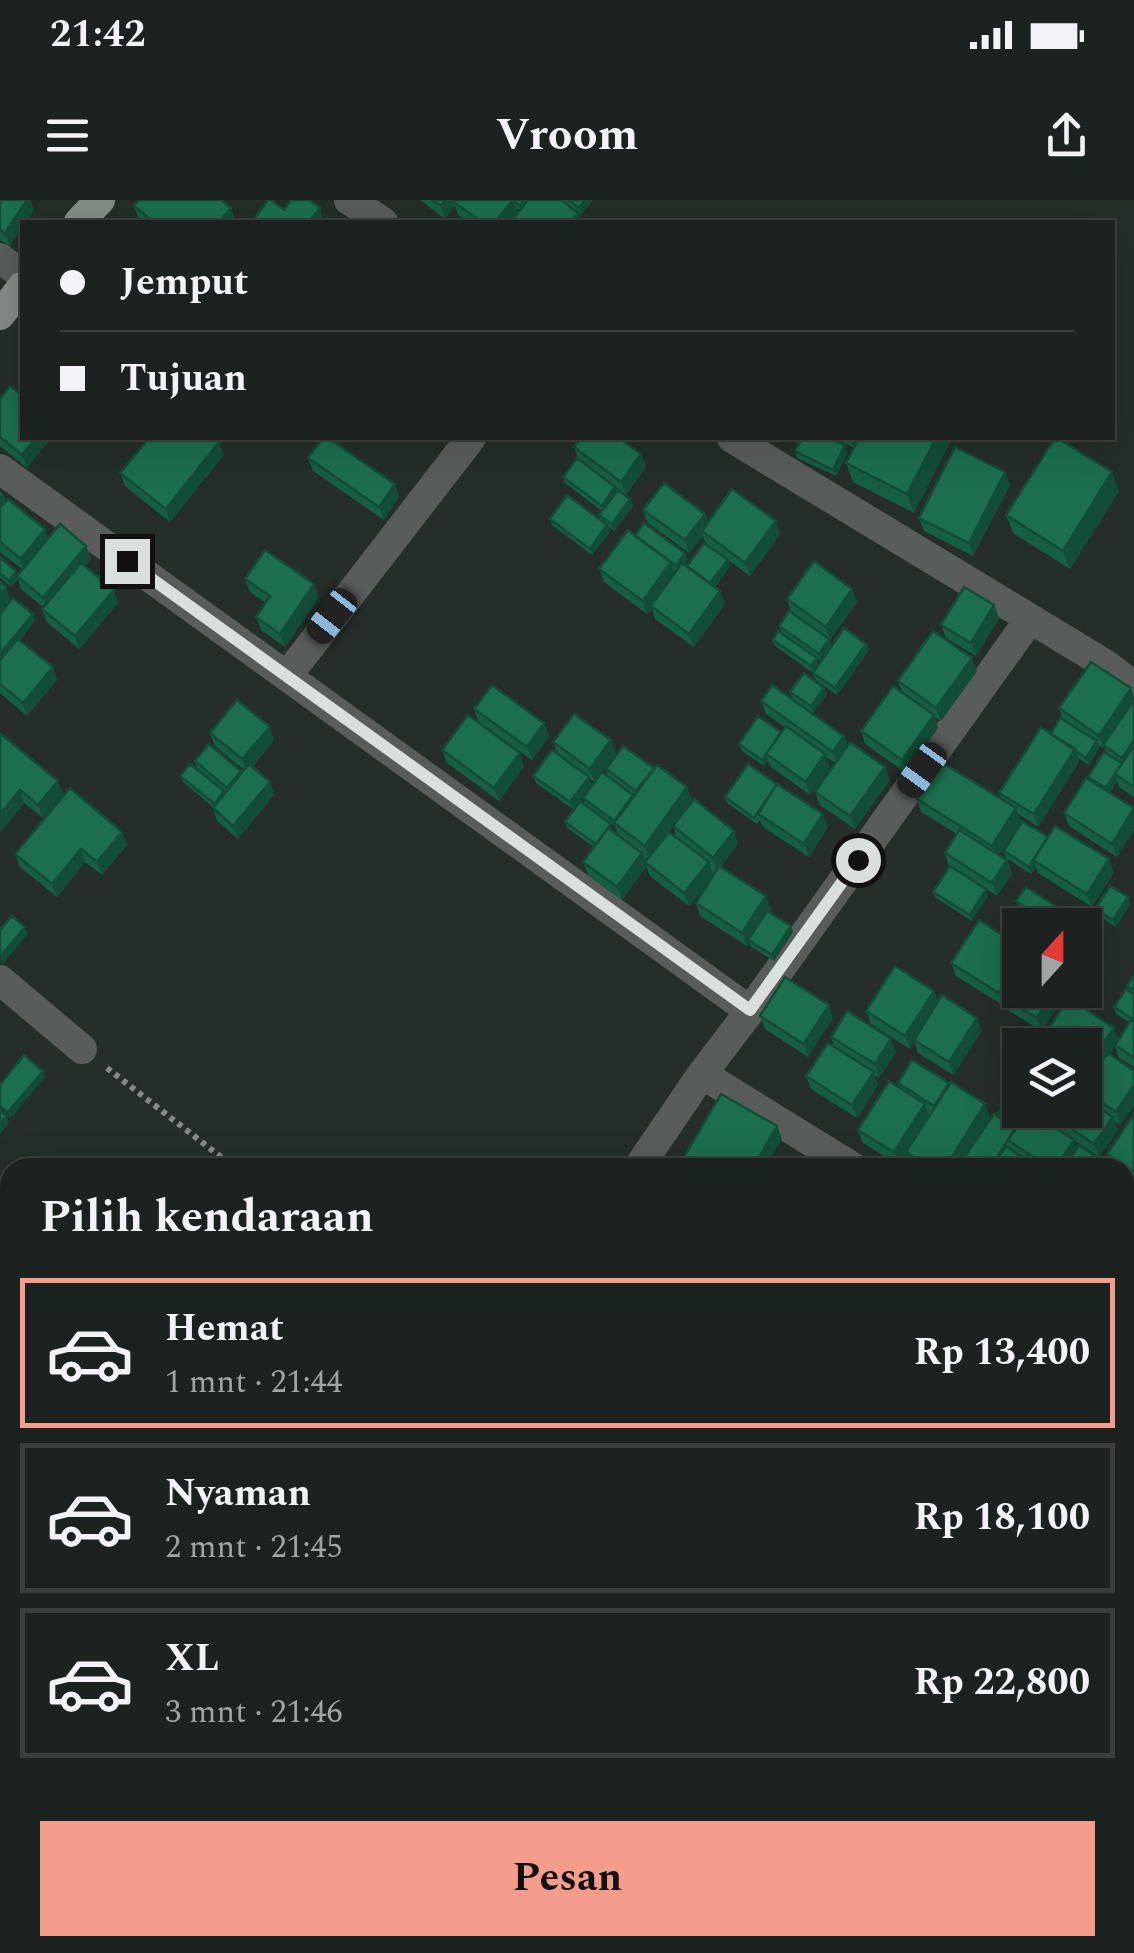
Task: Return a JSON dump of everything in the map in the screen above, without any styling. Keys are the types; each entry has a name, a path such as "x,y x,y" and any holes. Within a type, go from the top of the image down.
{"main road":[{"path":"82,220 100,200"},
{"path":"0,315 20,290"}],"street":[{"path":"348,200 380,220"},
{"path":"0,258 20,273"},
{"path":"286,676 468,440"},
{"path":"735,440 1105,664 1134,686"},
{"path":"0,470 750,1010"},
{"path":"645,1158 1030,619"},
{"path":"0,980 82,1049"},
{"path":"702,1074 838,1158"}],"path":[{"path":"82,1049 223,1158"}],"building":[{"path":"0,200 27,200 5,233 0,230"},
{"path":"139,200 221,200 231,208 221,220 152,220 134,206"},
{"path":"268,200 284,210 291,200 309,200 320,208 311,220 253,220"},
{"path":"513,200 497,220 479,220 454,202"},
{"path":"528,200 561,200 578,213 573,220 513,220"},
{"path":"568,200 585,200 579,208"},
{"path":"10,386 20,394 20,440 34,440 22,455 0,437 0,399"},
{"path":"147,440 219,442 166,509 120,473"},
{"path":"322,440 331,440 395,484 379,507 308,458"},
{"path":"579,440 622,440 641,454 621,482 574,447"},
{"path":"801,440 834,440 845,445 833,470 795,451"},
{"path":"858,440 935,440 907,494 846,463"},
{"path":"1054,440 1060,440 1112,472 1063,551 1006,515"},
{"path":"955,447 1005,472 969,543 919,518"},
{"path":"577,458 615,487 602,506 563,477"},
{"path":"664,483 705,514 685,540 643,510"},
{"path":"732,489 776,521 745,563 702,531"},
{"path":"618,490 630,499 612,524 599,515"},
{"path":"567,495 607,525 590,549 550,519"},
{"path":"8,499 45,529 21,559 0,542 0,508"},
{"path":"644,523 685,553 676,566 635,536"},
{"path":"60,524 86,546 43,598 17,576"},
{"path":"628,530 671,562 643,601 599,569"},
{"path":"704,543 728,560 710,583 687,566"},
{"path":"265,550 314,584 280,634 256,617 270,596 245,579"},
{"path":"0,557 16,571 9,581 0,573"},
{"path":"814,561 852,589 826,627 787,599"},
{"path":"81,563 114,590 75,636 42,609"},
{"path":"682,563 720,591 689,634 651,606"},
{"path":"964,587 994,605 971,643 941,625"},
{"path":"13,598 33,614 0,654 0,614"},
{"path":"789,611 829,639 819,654 779,626"},
{"path":"844,628 866,644 835,688 813,673"},
{"path":"778,631 817,658 811,666 773,640"},
{"path":"933,631 972,658 936,708 898,681"},
{"path":"18,639 53,667 23,703 0,684 0,660"},
{"path":"1091,662 1131,688 1099,736 1059,708"},
{"path":"804,673 824,688 811,706 790,692"},
{"path":"492,685 544,723 527,747 474,709"},
{"path":"772,685 844,736 833,752 761,701"},
{"path":"893,686 934,715 902,760 861,731"},
{"path":"237,700 270,727 242,759 210,733"},
{"path":"1134,700 1134,740 1122,758 1103,745"},
{"path":"574,714 611,740 590,769 553,742"},
{"path":"468,715 520,753 494,788 442,750"},
{"path":"758,716 781,732 762,760 739,744"},
{"path":"1060,718 1097,741 1086,758 1051,734"},
{"path":"786,726 825,754 806,782 766,754"},
{"path":"1041,727 1075,749 1034,814 999,793"},
{"path":"1,734 58,781 38,805 20,790 0,814"},
{"path":"850,742 885,767 850,816 815,792"},
{"path":"209,744 241,771 227,788 195,761"},
{"path":"1134,745 1134,787 1115,774"},
{"path":"623,746 654,768 636,791 606,769"},
{"path":"552,750 589,777 570,802 533,776"},
{"path":"1104,752 1122,763 1106,788 1088,777"},
{"path":"941,762 1016,808 992,846 917,799"},
{"path":"190,764 224,791 215,804 180,776"},
{"path":"249,764 270,782 233,826 213,808"},
{"path":"748,764 777,784 754,818 725,797"},
{"path":"657,765 687,787 645,846 614,823"},
{"path":"602,772 633,795 614,821 583,798"},
{"path":"1086,778 1134,808 1112,844 1064,813"},
{"path":"777,784 823,814 804,844 758,814"},
{"path":"70,788 122,832 97,862 81,849 52,884 15,854"},
{"path":"694,799 734,831 713,858 673,826"},
{"path":"580,801 611,824 596,844 565,822"},
{"path":"1022,821 1048,837 1029,867 1004,851"},
{"path":"1055,826 1109,859 1087,894 1033,860"},
{"path":"608,828 642,853 617,887 583,862"},
{"path":"959,830 1007,860 992,883 945,853"},
{"path":"669,832 709,862 684,893 645,862"},
{"path":"719,866 766,896 742,933 696,903"},
{"path":"950,866 986,889 970,915 933,892"},
{"path":"1110,886 1128,897 1113,920 1102,913 1102,908 1096,908"},
{"path":"1026,887 1059,908 1027,908 1016,901"},
{"path":"767,911 791,926 772,955 748,940"},
{"path":"12,916 25,927 0,957 0,930"},
{"path":"979,920 1002,935 999,993 951,963"},
{"path":"895,966 934,991 905,1036 866,1011"},
{"path":"785,977 829,1005 804,1044 760,1016"},
{"path":"1126,989 1134,995 1134,1020 1114,1007"},
{"path":"942,995 977,1018 949,1062 914,1040"},
{"path":"1020,1008 1043,1008 1037,1018"},
{"path":"1062,1008 1084,1008 1114,1028 1102,1045 1102,1028 1049,1028"},
{"path":"847,1011 891,1039 875,1064 831,1037"},
{"path":"1134,1021 1134,1058 1115,1045"},
{"path":"828,1043 874,1072 852,1105 806,1076"},
{"path":"1108,1053 1134,1071 1134,1085 1116,1112 1102,1103 1102,1062"},
{"path":"24,1055 43,1071 8,1112 0,1106 0,1085"},
{"path":"912,1060 949,1083 934,1106 898,1083"},
{"path":"889,1081 925,1104 894,1152 858,1130"},
{"path":"951,1082 985,1104 951,1158 915,1158 906,1152"},
{"path":"721,1094 777,1126 759,1158 684,1158"},
{"path":"1102,1110 1113,1117 1094,1144 1070,1128 1102,1128"},
{"path":"994,1114 1002,1120 1002,1128 1015,1129 996,1158 964,1158"},
{"path":"1134,1114 1134,1158 1113,1158 1107,1154"},
{"path":"1016,1128 1056,1128 1074,1140 1062,1158 1034,1158 1008,1140"},
{"path":"1079,1145 1098,1158 1071,1158"},
{"path":"1006,1146 1023,1158 998,1158"}],"route":[{"path":"127,561 750,1010 858,860"}]}
